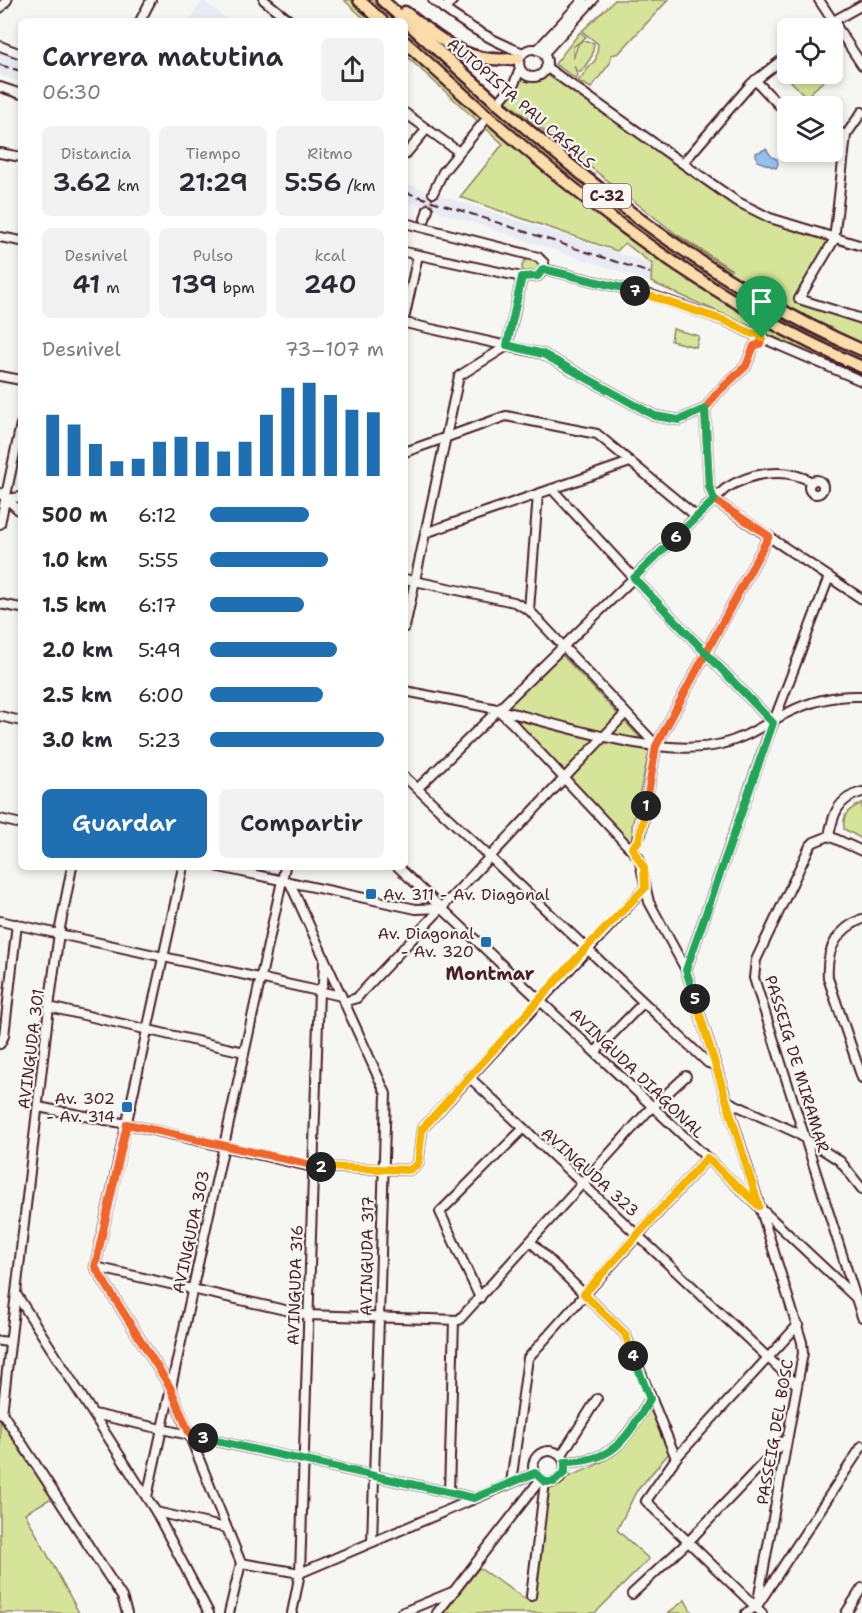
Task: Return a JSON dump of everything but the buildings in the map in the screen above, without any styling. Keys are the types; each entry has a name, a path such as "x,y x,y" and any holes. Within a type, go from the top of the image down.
{"highway":[{"path":"359,0 379,18"},
{"name":"AUTOPISTA PAU CASALS","path":"382,0 402,18"},
{"path":"390,0 460,52 490,60 521,60"},
{"name":"AUTOPISTA PAU CASALS","path":"408,23 521,125 635,218 730,282 791,316 862,350"},
{"name":"AUTOPISTA PAU CASALS","path":"408,45 505,132 630,234 700,282 750,312 862,367"}],"street":[{"path":"0,8 7,0"},
{"path":"142,18 151,0"},
{"path":"264,0 286,18"},
{"path":"433,0 521,60 528,76"},
{"path":"444,9 453,0"},
{"path":"540,51 583,0"},
{"path":"514,84 521,60 540,51 593,0"},
{"path":"819,0 829,18"},
{"path":"837,18 862,5"},
{"path":"843,38 861,63"},
{"path":"0,46 18,53"},
{"path":"502,98 514,84 528,76 538,76 546,67 547,61 540,51"},
{"path":"852,51 862,53"},
{"path":"683,163 755,80 777,63"},
{"path":"546,67 736,201 770,218 862,246"},
{"path":"755,80 777,103"},
{"path":"0,87 18,92"},
{"path":"862,112 846,135 835,238 799,299 862,320"},
{"path":"408,115 459,152"},
{"path":"433,193 443,172 483,123"},
{"path":"408,151 426,130"},
{"path":"0,153 18,156"},
{"path":"414,225 425,219 428,208"},
{"path":"425,219 431,228"},
{"path":"408,224 538,256 544,263 538,276 522,277 408,253"},
{"path":"0,237 18,240"},
{"path":"408,301 418,255"},
{"path":"543,269 651,295 726,321 752,334 758,333 762,338 862,381"},
{"path":"408,613 459,376 507,345 522,277"},
{"path":"408,324 543,354 655,416 679,420 705,409 717,393 746,366 754,346 760,344 762,338"},
{"path":"752,334 749,342 754,346"},
{"path":"0,376 18,379"},
{"path":"705,409 709,486 714,500 862,599"},
{"path":"408,451 506,416 597,434 697,518"},
{"path":"0,524 3,496 18,436"},
{"path":"425,533 630,462"},
{"path":"418,788 714,500 740,480 754,475 792,473 812,482"},
{"path":"552,489 773,723"},
{"path":"529,610 538,494"},
{"path":"3,496 18,497"},
{"path":"3,496 18,509"},
{"path":"632,848 641,834 656,746 769,536"},
{"path":"686,970 773,723 829,577"},
{"path":"408,580 514,602 529,610 562,648 656,746"},
{"path":"0,604 18,607"},
{"path":"408,692 497,709 656,746 694,747 721,744 773,723 787,712 813,702 838,696 862,696"},
{"name":"PASSEIG DEL BOSC","path":"497,709 632,848 644,868 645,888 649,902 686,970 798,1325 803,1353 760,1610"},
{"path":"0,921 164,955 319,991 343,999 357,998 444,908 489,855 625,714"},
{"path":"0,716 18,720"},
{"path":"408,780 643,1003 708,1063 715,1065"},
{"path":"862,792 848,796 839,804 829,837 862,850"},
{"path":"0,819 18,823"},
{"name":"PASSEIG DE MIRAMAR","path":"829,837 814,842 810,846 756,960 754,969 757,988 862,1317"},
{"name":"AVINGUDA 301","path":"1,1412 49,1007 59,933 71,870"},
{"path":"182,870 149,1030 95,1267 170,1387 241,1563 229,1613"},
{"path":"232,870 424,910 444,908"},
{"name":"AVINGUDA 303","path":"147,1497 222,1146 286,882 285,870"},
{"name":"AVINGUDA DIAGONAL","path":"401,870 856,1298"},
{"name":"AVINGUDA 317","path":"286,882 386,1094 372,1542"},
{"path":"38,1107 127,1124 312,1167 409,1170 418,1164 422,1129 586,948 645,888"},
{"path":"862,919 849,924 836,937 827,963 828,978 862,1078"},
{"path":"0,1044 17,924"},
{"name":"AVINGUDA 316","path":"292,1613 300,1574 312,1167 319,991 323,984 324,959"},
{"path":"595,1052 643,1003"},
{"path":"49,1007 244,1052"},
{"path":"95,1267 307,1315 459,1320 584,1185 600,1163 648,1111 654,1108 686,1076"},
{"name":"AVINGUDA 323","path":"469,1077 798,1385"},
{"path":"727,1101 806,1139 840,1161 862,1189"},
{"path":"480,1298 440,1212 523,1130"},
{"path":"511,1483 528,1358 637,1233 707,1158"},
{"path":"531,1242 625,1334 676,1458"},
{"path":"16,1294 147,1497 209,1613"},
{"path":"448,1492 454,1320"},
{"path":"760,1610 646,1501 676,1458 798,1325"},
{"path":"0,1341 10,1342"},
{"path":"241,1563 300,1574 511,1483 540,1478 559,1480 565,1472 563,1459 597,1399"},
{"path":"531,1596 540,1478 534,1462 541,1453 551,1451 563,1459 601,1458 629,1433 650,1399"},
{"path":"1,1412 122,1597 127,1613"},
{"path":"94,1414 474,1498"},
{"path":"632,1594 688,1541 787,1438"},
{"path":"746,1613 760,1610 862,1446"},
{"path":"437,1613 540,1478"},
{"path":"156,1512 226,1528"},
{"path":"846,1613 862,1587"},
{"path":"401,1613 452,1592"}],"shaded area":[{"path":"203,0 225,18 191,18"},
{"path":"0,51 18,57 18,81 0,75"},
{"path":"408,185 652,264 651,282 408,201"}],"green space":[{"path":"344,0 388,0 502,99 639,212 729,269 732,270 676,234 502,98 520,78 538,76 545,70 770,218 835,238 799,299 862,322 862,376 651,282 652,264 625,243 617,251 460,197 503,144 408,58 408,18 364,18"},
{"path":"615,0 668,0 619,53 611,55 610,63 591,88 578,81 596,59 598,44 582,31"},
{"path":"580,32 586,37 573,47 573,59 578,44 583,40 594,43 592,56 581,72 577,72 574,66 578,75 575,78 555,64"},
{"path":"794,84 820,84 807,96"},
{"path":"530,259 536,261 538,267 536,273 530,275 524,273 522,267 524,261"},
{"path":"673,329 699,336 696,347 671,341"},
{"path":"561,654 650,748 632,826 632,843 503,711"},
{"path":"862,803 862,839 844,829 844,819 853,807"},
{"path":"650,1406 670,1452 636,1492 617,1530 649,1559 595,1613 444,1613 479,1568 527,1600 542,1481 556,1484 603,1461 623,1443"},
{"path":"0,1420 52,1498 25,1513 79,1613 0,1613"},
{"path":"685,1600 692,1613 668,1613"}],"water":[{"path":"766,149 772,157 777,159 776,168 757,161 756,153"}],"tunnel":[{"path":"428,209 433,193"}],"railway":[{"path":"0,65 18,70"},
{"path":"408,193 650,273"}],"place":[{"name":"Av. 311 - Av. Diagonal","path":"371,894"},
{"name":"Av. Diagonal - Av. 320","path":"486,942"},
{"name":"Av. 302 - Av. 314","path":"127,1107"}],"district":[{"name":"Montmar","path":"490,974"}],"route":[{"path":"762,338 758,333 752,334 726,321 651,295 543,269 538,276 522,277 507,345 543,354 655,416 679,420 705,409 709,486 714,500 634,578 699,645 707,653 715,661 765,713 773,723 686,970 759,1206 707,1158 584,1294 625,1334 650,1399 629,1433 614,1448 601,1458 584,1462 565,1462 565,1472 559,1480 545,1482 540,1480 535,1473 474,1498 190,1435 161,1371 95,1267 127,1124 312,1167 409,1170 418,1164 422,1129 586,948 645,888 644,868 632,848 641,834 656,746 663,731 707,653 769,536 714,500 709,486 704,420 705,409 711,399 746,366 754,346 762,342 762,338"}]}
